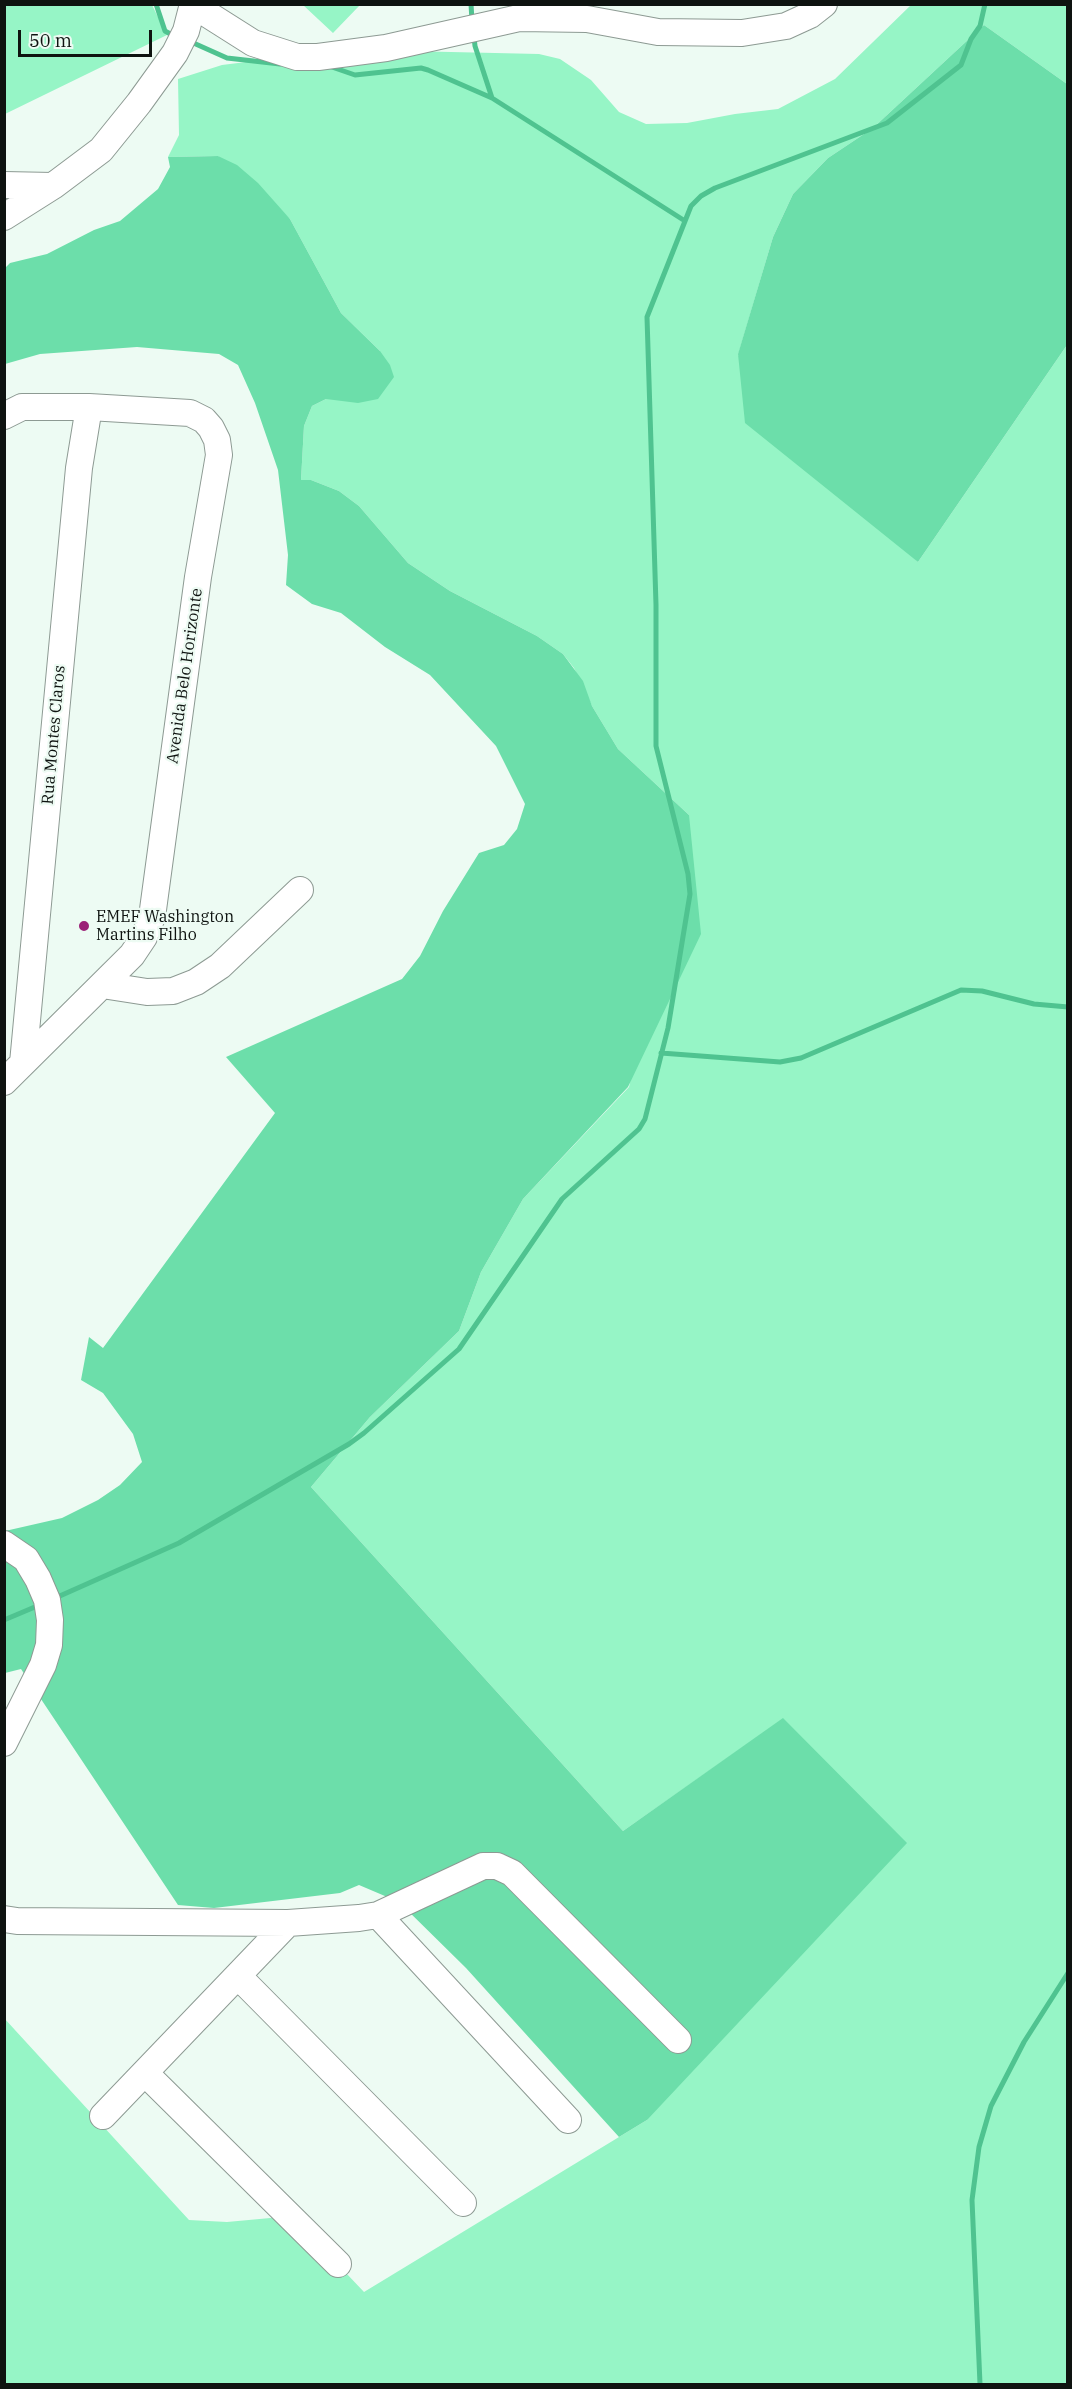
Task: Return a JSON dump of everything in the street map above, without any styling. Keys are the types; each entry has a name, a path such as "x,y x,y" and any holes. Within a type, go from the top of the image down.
{"street":[{"path":"4,217 53,186 101,150 139,104 175,53 186,32 193,5 253,43 297,57 318,57 386,48 519,18 587,19 658,32 742,33 786,26 810,15 824,4"},
{"path":"4,185 53,186"},
{"name":"Avenida Belo Horizonte","path":"4,416 22,407 89,407 190,413 204,420 212,428 217,440 219,455 198,577 152,917 144,937 132,955 4,1082"},
{"name":"Rua Montes Claros","path":"23,1063 79,468 89,407"},
{"path":"102,985 147,992 173,991 196,982 220,966 300,890"},
{"path":"4,1544 26,1559 39,1579 47,1600 50,1620 49,1646 43,1665 4,1743"},
{"path":"4,1919 17,1921 288,1923 359,1918 378,1915 483,1866 497,1866 512,1873 678,2040"},
{"path":"378,1915 568,2120"},
{"path":"103,2116 288,1923"},
{"path":"238,1976 463,2203"},
{"path":"145,2073 338,2264"}],"green space":[{"path":"5,4 152,5 167,35 5,114"},
{"path":"303,5 360,5 333,33"},
{"path":"911,5 1067,5 1067,84 984,25 873,128 828,158 793,194 773,237 738,355 918,562 1067,345 1067,2384 5,2384 4,2018 189,2220 227,2222 292,2216 364,2292 647,2120 783,1719 623,1831 311,1487 370,1417 459,1331 481,1272 523,1199 629,1087 689,815 618,749 592,706 574,668 563,654 537,636 450,591 408,563 359,506 339,491 311,480 301,480 304,426 312,406 326,399 380,351 341,313 290,219 218,156 168,157 179,135 178,79 222,65 262,60 301,62 407,51 539,54 560,59 591,80 619,112 646,124 687,123 778,109 835,79"},
{"path":"984,25 1067,84 1067,345 918,562 745,423 738,354 773,237 793,194 828,158 873,128"},
{"path":"218,156 237,165 258,183 290,219 341,313 380,351 390,365 394,377 378,399 358,403 326,399 312,406 304,426 301,480 311,480 339,491 359,506 408,563 450,591 537,636 563,654 583,681 592,706 618,749 689,815 701,934 628,1087 523,1199 481,1272 459,1331 370,1417 311,1487 623,1831 783,1718 907,1843 647,2120 619,2137 466,1968 399,1902 359,1885 340,1893 214,1908 178,1905 21,1669 5,1673 5,1531 62,1518 98,1500 120,1485 142,1462 133,1434 103,1393 81,1380 89,1337 103,1348 275,1113 226,1057 402,979 420,956 443,911 479,853 504,845 517,829 525,804 496,746 430,675 385,647 341,613 312,604 286,585 288,555 278,470 255,403 238,365 219,354 137,347 40,354 5,364 5,268 10,263 47,254 94,230 120,221 158,189 170,167 168,157"}],"waterway":[{"path":"156,4 165,31 174,36"},
{"path":"471,4 472,21"},
{"path":"53,1599 179,1543 364,1433 459,1349 562,1199 639,1129 645,1119 668,1028 690,894 688,874 656,746 656,605 647,317 691,206 701,196 715,188 887,123 961,65 971,39 980,26 985,4"},
{"path":"474,37 492,98"},
{"path":"189,41 227,58 280,64"},
{"path":"329,66 355,75 421,68 428,70 492,98 685,221"},
{"path":"661,1053 780,1062 801,1058 961,990 982,991 1034,1004 1068,1007"},
{"path":"4,1620 42,1604"},
{"path":"980,2384 972,2200 979,2147 991,2106 1024,2042 1068,1973"}],"place":[{"name":"EMEF Washington Martins Filho","path":"84,926"}]}
